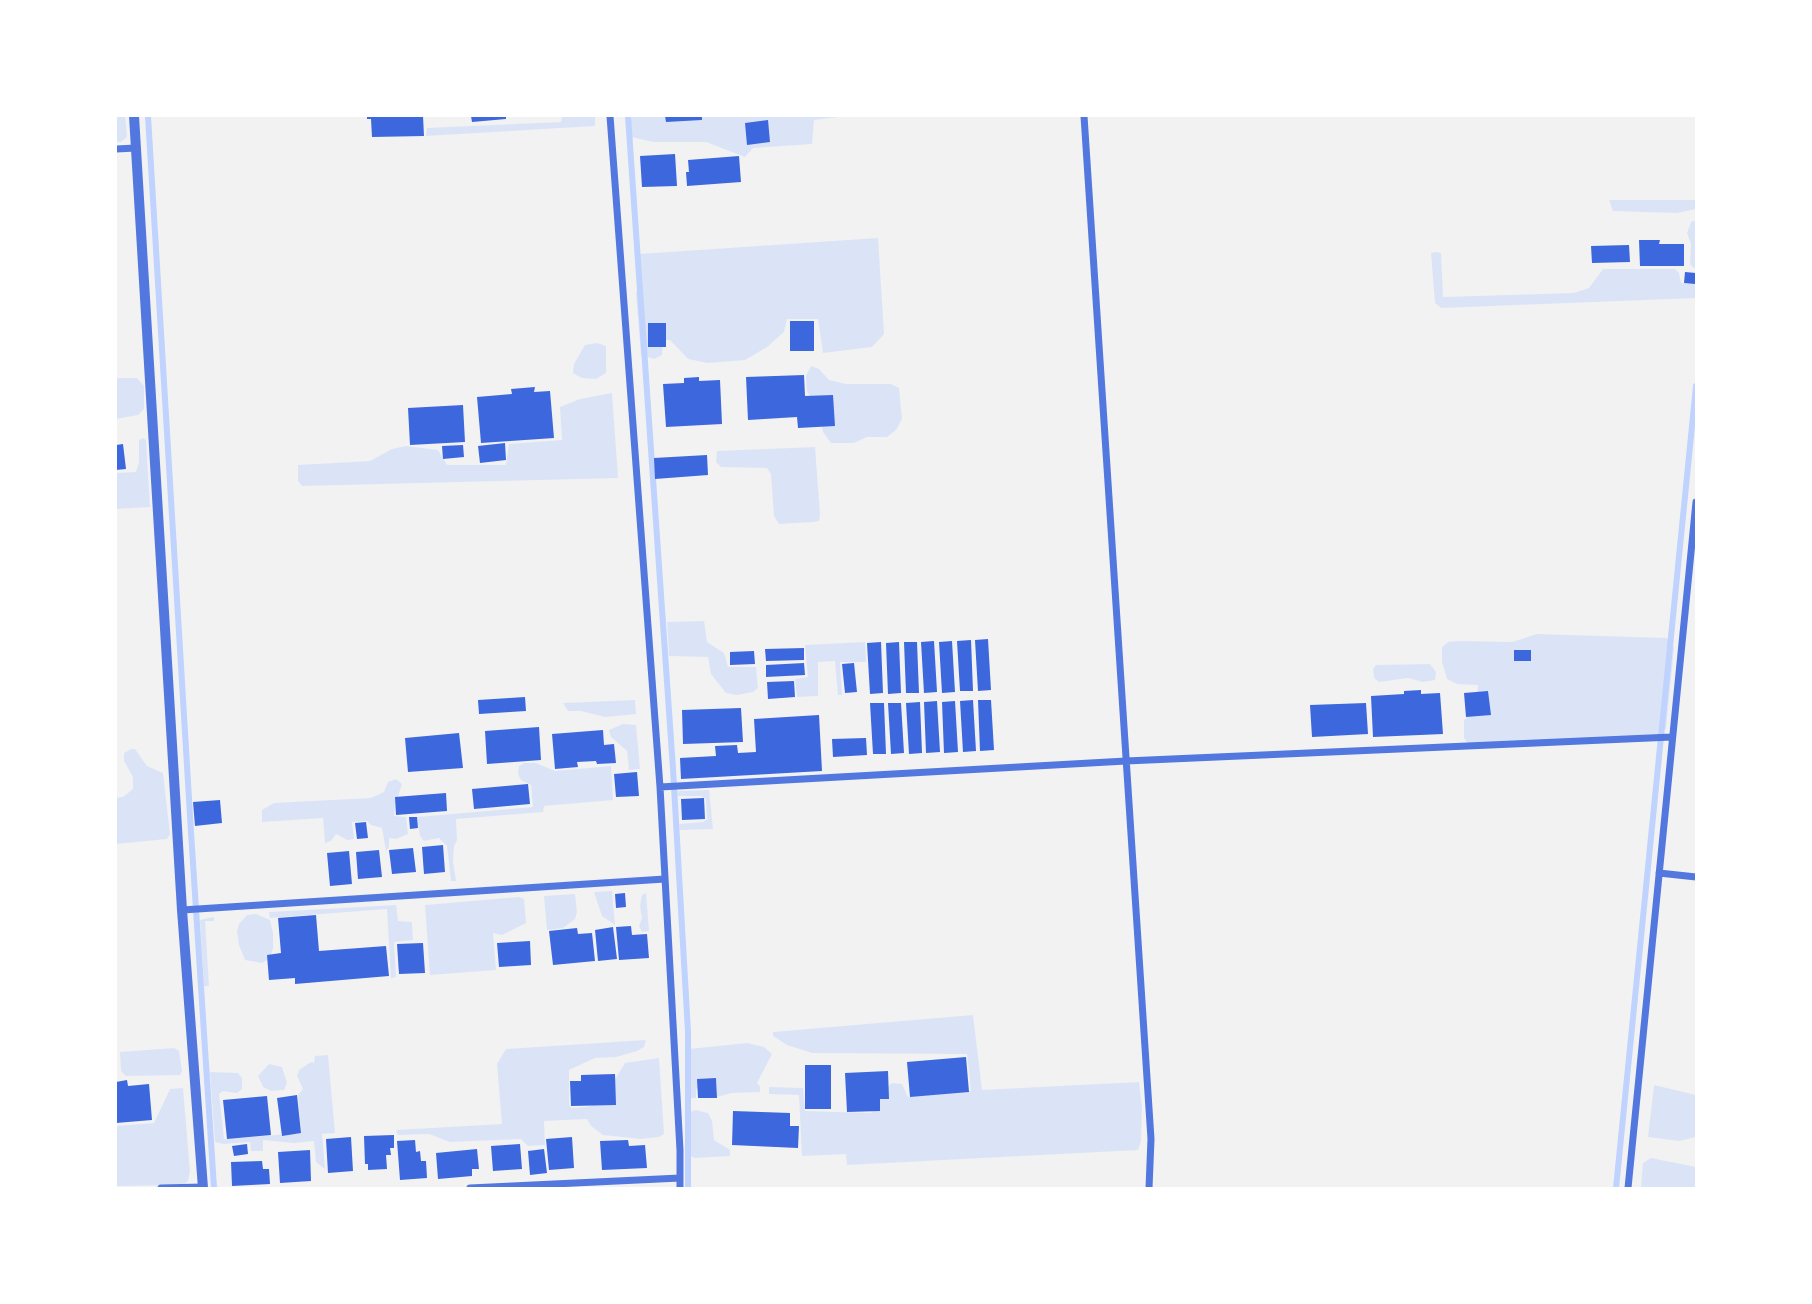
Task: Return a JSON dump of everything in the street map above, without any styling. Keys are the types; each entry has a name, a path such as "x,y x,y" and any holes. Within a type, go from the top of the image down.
{"street":[{"path":"134,116 182,910 203,1188 161,1188"},
{"path":"610,116 660,787 680,1188"},
{"path":"1084,116 1151,1139 1149,1188"},
{"path":"116,149 136,148"},
{"path":"1628,1188 1696,502"},
{"path":"660,787 1126,761 1672,737"},
{"path":"1659,873 1696,877"},
{"path":"182,910 665,879"},
{"path":"470,1188 680,1178"}],"shaded area":[{"path":"116,116 125,116 127,137 121,142 116,142"},
{"path":"562,116 595,116 595,126 426,136 427,128 561,122"},
{"path":"628,116 847,116 814,120 812,144 753,148 745,157 706,142 653,142 627,136"},
{"path":"1609,200 1696,200 1696,209 1677,213 1613,211"},
{"path":"1696,220 1696,270 1690,264 1691,244 1687,233 1691,222"},
{"path":"878,238 884,334 872,347 823,353 818,319 787,319 784,332 767,347 745,360 708,363 688,359 670,340 663,340 662,355 654,359 641,355 636,293 641,284 639,254"},
{"path":"1431,253 1441,253 1443,297 1574,293 1589,288 1603,269 1675,269 1679,273 1681,283 1696,284 1696,298 1441,308 1435,303"},
{"path":"597,343 606,346 606,373 596,379 582,378 573,373 574,364 585,345"},
{"path":"811,366 819,369 829,380 846,384 891,384 899,388 902,419 896,430 887,437 867,437 854,443 831,443 823,432 819,412 807,391 806,376"},
{"path":"116,378 137,378 144,386 144,409 138,415 116,419"},
{"path":"612,393 618,478 302,486 298,481 298,465 370,461 392,449 406,446 438,450 447,465 506,465 509,444 562,440 560,407 580,399"},
{"path":"139,440 146,440 150,507 116,509 116,473 136,472"},
{"path":"815,447 820,514 819,521 813,522 779,524 774,516 771,474 767,468 721,467 716,462 717,451"},
{"path":"704,621 707,642 724,653 728,667 756,667 758,688 753,692 737,695 726,693 711,674 708,657 669,656 667,622"},
{"path":"1537,634 1667,638 1674,648 1666,729 1656,736 1468,744 1464,738 1464,720 1476,709 1478,685 1457,684 1447,679 1442,662 1442,647 1448,642 1458,641 1512,642"},
{"path":"865,642 866,662 840,662 842,695 838,695 835,661 818,662 818,696 797,697 795,679 808,677 805,645"},
{"path":"1430,664 1436,672 1435,680 1423,682 1408,678 1379,682 1374,678 1373,669 1376,665"},
{"path":"635,700 636,714 605,717 568,711 563,703"},
{"path":"623,724 636,725 640,769 629,770 627,751 611,737 609,730"},
{"path":"135,749 147,766 163,773 170,834 167,839 116,844 116,798 123,797 133,789 133,777 124,761 124,753"},
{"path":"536,763 555,771 611,766 613,800 544,806 543,812 456,819 457,840 453,861 456,881 451,881 447,846 439,838 424,841 420,836 417,817 533,807 531,785 521,780 518,774 519,766"},
{"path":"396,779 402,784 394,816 406,817 408,834 396,839 389,838 386,851 382,828 367,821 352,822 354,839 347,840 336,834 331,841 325,843 323,818 262,822 262,810 274,803 371,798 384,792 388,782"},
{"path":"709,790 713,829 680,830 679,824 703,822 707,819 706,799 701,796 677,796 678,791"},
{"path":"612,891 615,925 602,916 594,892"},
{"path":"646,893 649,931 642,932 639,926 642,918 640,906 642,895"},
{"path":"575,894 575,919 563,928 547,930 544,896"},
{"path":"519,897 524,899 526,923 502,935 493,933 496,970 430,975 425,905"},
{"path":"396,905 398,921 412,922 413,940 394,942 396,977 391,978 387,909 270,918 269,912"},
{"path":"256,914 270,920 273,933 270,958 262,963 245,960 237,931 247,915"},
{"path":"214,917 214,921 205,921 209,986 204,986 200,920"},
{"path":"973,1015 982,1090 1139,1082 1142,1107 1141,1141 1138,1150 847,1165 846,1154 802,1156 799,1095 769,1094 769,1087 803,1088 805,1111 872,1113 880,1093 892,1083 902,1084 908,1097 971,1091 967,1054 812,1053 787,1045 773,1036 773,1032"},
{"path":"646,1040 644,1047 637,1051 616,1057 595,1058 569,1070 569,1105 572,1108 587,1107 601,1102 625,1063 659,1058 664,1134 659,1137 641,1139 603,1135 591,1126 587,1119 544,1121 545,1145 528,1146 521,1139 450,1142 429,1134 398,1135 396,1130 502,1124 497,1064 506,1049"},
{"path":"747,1043 764,1047 772,1054 757,1083 760,1092 731,1093 717,1097 716,1077 696,1089 696,1098 690,1098 689,1049"},
{"path":"174,1048 179,1051 182,1071 180,1075 126,1076 121,1071 120,1052"},
{"path":"328,1055 335,1133 322,1134 325,1169 316,1162 314,1141 294,1143 263,1140 263,1151 251,1151 250,1142 215,1142 210,1072 238,1073 242,1078 242,1089 237,1093 223,1091 219,1094 224,1139 301,1133 298,1095 303,1089 297,1076 299,1070 311,1062 314,1063 315,1056"},
{"path":"269,1064 282,1067 287,1083 284,1090 271,1091 263,1087 258,1076"},
{"path":"1654,1085 1696,1095 1696,1137 1679,1141 1648,1137"},
{"path":"183,1088 190,1172 188,1181 183,1185 116,1186 116,1126 154,1123 170,1089"},
{"path":"696,1110 708,1113 712,1121 714,1140 730,1150 730,1156 690,1156 690,1112"},
{"path":"1651,1158 1696,1167 1696,1188 1641,1188 1643,1163"}],"building":[{"path":"367,116 423,116 424,136 372,137 371,119 367,119"},
{"path":"471,116 506,116 506,119 472,122"},
{"path":"665,116 702,116 702,120 666,122"},
{"path":"768,120 770,142 747,145 745,123"},
{"path":"675,154 677,186 642,187 640,156"},
{"path":"739,156 741,182 687,186 688,160"},
{"path":"1639,240 1660,240 1659,244 1684,244 1684,266 1640,266"},
{"path":"1629,245 1630,262 1592,263 1591,246"},
{"path":"1685,272 1696,273 1695,284 1684,283"},
{"path":"790,321 814,321 814,351 790,351"},
{"path":"648,323 666,323 666,347 648,347"},
{"path":"804,375 805,396 833,395 835,426 798,428 797,417 748,420 746,377"},
{"path":"699,377 699,381 720,380 722,424 666,427 663,384 684,383 684,378"},
{"path":"535,387 534,392 550,391 554,438 481,443 477,397 512,394 511,389"},
{"path":"463,405 465,442 410,445 408,408"},
{"path":"505,443 506,460 480,463 478,446"},
{"path":"123,444 126,469 116,470 116,445"},
{"path":"463,445 464,457 443,459 442,446"},
{"path":"707,455 708,475 655,479 654,458"},
{"path":"988,639 991,690 978,691 975,640"},
{"path":"971,640 973,691 960,691 957,641"},
{"path":"934,641 937,692 924,693 921,642"},
{"path":"952,641 955,692 942,693 939,642"},
{"path":"881,642 883,693 870,694 867,643"},
{"path":"899,642 901,693 888,694 886,643"},
{"path":"904,642 917,642 919,693 906,693"},
{"path":"804,648 804,660 766,661 765,649"},
{"path":"1514,650 1531,650 1531,661 1514,661"},
{"path":"754,651 755,664 730,665 730,652"},
{"path":"804,663 805,675 766,677 766,665"},
{"path":"854,663 857,692 845,693 842,664"},
{"path":"794,681 795,697 768,699 767,682"},
{"path":"1421,690 1421,694 1440,693 1443,734 1373,737 1371,696"},
{"path":"1488,691 1491,715 1466,717 1464,693"},
{"path":"525,697 526,711 479,714 478,700"},
{"path":"973,700 976,751 963,752 960,701"},
{"path":"978,700 991,700 994,750 980,751"},
{"path":"937,701 940,752 926,753 924,702"},
{"path":"955,701 958,752 944,753 942,702"},
{"path":"920,702 922,753 909,754 906,703"},
{"path":"870,703 884,703 886,754 873,754"},
{"path":"888,703 901,703 904,753 891,754"},
{"path":"1366,703 1368,734 1312,737 1310,705"},
{"path":"741,708 743,742 683,744 682,710"},
{"path":"819,715 822,771 681,779 680,758 716,756 715,746 737,745 738,753 756,752 754,719"},
{"path":"539,727 541,760 487,764 485,731"},
{"path":"603,730 604,745 614,744 616,763 577,762 578,767 555,769 552,734"},
{"path":"459,733 463,768 408,772 405,738"},
{"path":"866,738 867,755 833,757 832,739"},
{"path":"637,772 639,796 616,797 614,774"},
{"path":"528,784 530,804 474,809 472,789"},
{"path":"446,793 447,811 396,815 395,797"},
{"path":"704,798 705,819 682,820 681,799"},
{"path":"220,800 222,823 195,826 193,802"},
{"path":"409,817 417,817 418,828 410,829"},
{"path":"366,822 368,838 357,839 355,823"},
{"path":"443,845 445,872 424,874 422,847"},
{"path":"413,848 416,872 392,874 389,850"},
{"path":"379,850 382,877 358,879 356,852"},
{"path":"349,851 352,884 330,886 327,853"},
{"path":"625,893 626,907 616,908 615,894"},
{"path":"316,915 319,951 386,946 389,976 295,984 295,978 269,980 267,955 281,953 278,918"},
{"path":"631,926 632,935 647,934 649,958 619,960 616,927"},
{"path":"613,927 617,959 598,961 595,930"},
{"path":"577,928 578,934 592,933 595,961 553,965 549,931"},
{"path":"530,941 531,965 499,967 497,943"},
{"path":"423,943 425,973 399,974 397,944"},
{"path":"966,1057 969,1092 910,1097 907,1062"},
{"path":"805,1065 831,1065 831,1109 805,1109"},
{"path":"888,1071 889,1099 880,1099 880,1111 847,1112 845,1073"},
{"path":"615,1074 616,1105 571,1106 570,1081 581,1081 581,1075"},
{"path":"716,1078 717,1098 698,1098 697,1079"},
{"path":"127,1080 128,1086 149,1084 152,1120 116,1123 116,1082"},
{"path":"297,1095 301,1133 282,1136 277,1098"},
{"path":"267,1096 271,1135 227,1139 223,1100"},
{"path":"733,1111 790,1113 790,1126 799,1126 798,1148 732,1145"},
{"path":"394,1135 394,1148 390,1148 391,1155 386,1155 387,1169 368,1170 368,1164 365,1164 364,1136"},
{"path":"351,1137 353,1171 328,1173 326,1139"},
{"path":"572,1137 574,1168 549,1170 546,1139"},
{"path":"415,1140 416,1152 420,1151 421,1161 426,1161 427,1178 400,1180 397,1141"},
{"path":"628,1140 629,1146 645,1145 647,1168 602,1170 600,1141"},
{"path":"247,1144 248,1154 234,1156 232,1146"},
{"path":"520,1144 522,1169 493,1171 491,1146"},
{"path":"477,1149 479,1169 472,1169 472,1176 438,1179 436,1153"},
{"path":"544,1149 547,1173 530,1175 528,1151"},
{"path":"310,1150 311,1181 280,1183 278,1152"},
{"path":"262,1161 263,1169 269,1169 270,1184 232,1186 231,1162"}],"waterway":[{"path":"148,116 214,1188"},
{"path":"628,116 673,769 688,1032 688,1188"},
{"path":"1616,1188 1696,386"}]}
